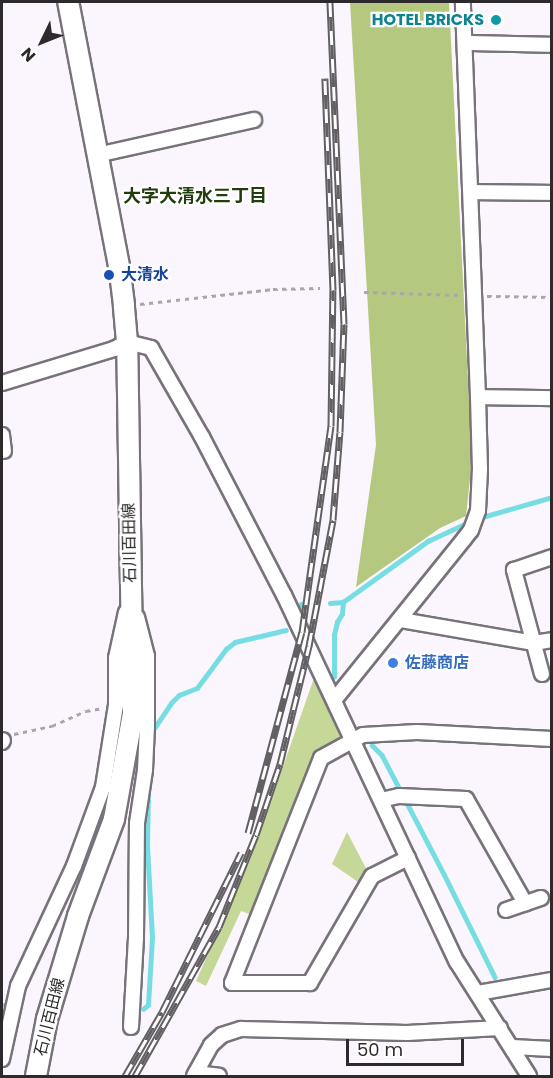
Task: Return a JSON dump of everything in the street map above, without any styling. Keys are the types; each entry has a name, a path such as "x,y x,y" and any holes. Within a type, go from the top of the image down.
{"main road":[{"name":"石川百田線","path":"36,1077 47,1018 78,916 114,819 133,713 127,342 124,305 120,271 68,2"}],"street":[{"path":"335,699 401,620 471,530 478,511 480,469 472,192 463,2"},
{"path":"466,43 552,45"},
{"path":"97,155 254,120"},
{"path":"472,192 552,193"},
{"path":"2,383 114,349 127,342 150,348 175,389 284,595 354,739 457,962 529,1077"},
{"path":"478,397 552,398"},
{"path":"2,435 4,451"},
{"path":"542,674 514,570 552,557"},
{"path":"2,1059 6,1014 74,866 92,820 110,753 116,705 116,658 131,588"},
{"path":"131,588 147,656 145,770 137,823 136,937 131,1027"},
{"path":"401,620 534,643 552,640"},
{"path":"408,858 372,876 310,983 232,983 321,758 363,735 417,732 552,739"},
{"path":"381,800 402,796 466,799 525,903"},
{"path":"506,909 541,898"},
{"path":"478,993 552,980"},
{"path":"219,1077 195,1075 211,1045 222,1035 241,1029 407,1033 500,1028"},
{"path":"512,1047 552,1049"}],"path":[{"path":"124,305 273,289 320,288"},
{"path":"364,292 552,297"},
{"path":"2,741 9,734 52,726 86,711 116,705"}],"green space":[{"path":"350,2 449,2 472,460 466,516 440,528 356,587 376,445"},
{"path":"314,678 340,736 337,744 316,754 252,915 241,911 206,986 196,981 251,858"},
{"path":"347,832 368,872 361,884 332,864"}],"waterway":[{"path":"479,518 552,497"},
{"path":"330,603 343,602 428,541 471,521"},
{"path":"334,677 334,635 337,622 342,614 343,602"},
{"path":"299,612 301,604"},
{"path":"151,733 171,703 179,695 197,688 226,649 235,642 286,630"},
{"path":"372,745 382,755 495,977"},
{"path":"143,1009 148,1005 152,938 147,846 148,786"}],"railway":[{"path":"135,1076 219,927 256,835 280,764 309,646 333,520 340,432 344,324 330,2"},
{"path":"248,833 302,632 331,426 333,290 325,78"},
{"path":"125,1076 162,1012 241,853"}],"place":[{"name":"HOTEL BRICKS","path":"496,20"},
{"name":"大清水","path":"109,275"},
{"name":"佐藤商店","path":"393,663"}],"district":[{"name":"大字大清水三丁目","path":"195,196"}]}
